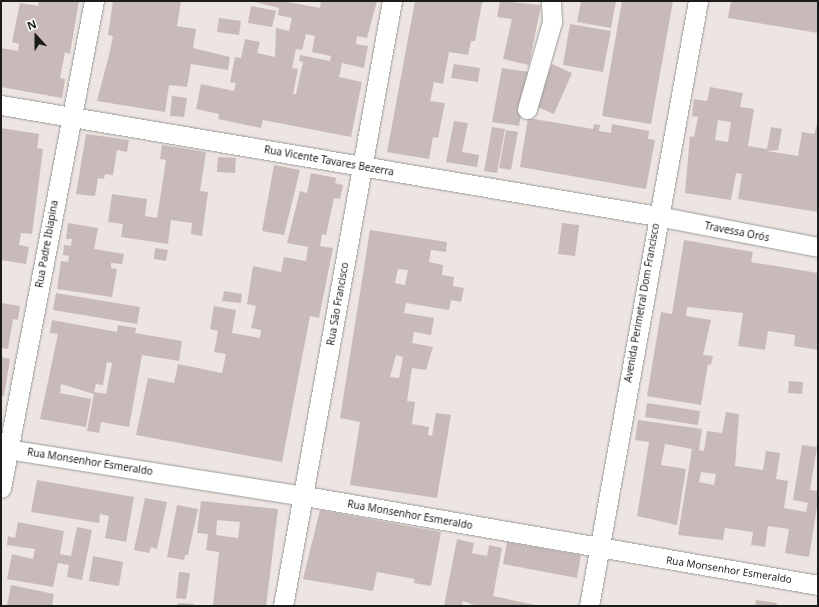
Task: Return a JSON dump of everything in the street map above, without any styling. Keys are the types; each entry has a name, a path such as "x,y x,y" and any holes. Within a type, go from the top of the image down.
{"street":[{"name":"Rua Padre Ibiapina","path":"1,488 5,449 94,1"},
{"name":"Rua São Francisco","path":"283,606 305,496 392,1"},
{"path":"527,109 552,22 551,1"},
{"name":"Avenida Perimetral Dom Francisco","path":"590,606 657,216 698,1"},
{"name":"Rua Vicente Tavares Bezerra","path":"1,105 657,216"},
{"name":"Travessa Orós","path":"657,216 818,247"},
{"name":"Rua Monsenhor Esmeraldo","path":"5,449 305,496 599,549 818,585"}],"building":[{"path":"39,1 79,1 70,54 65,52 60,78 65,79 62,98 1,87 1,48 18,51 19,44 12,42 20,3 38,6"},
{"path":"113,1 181,1 177,26 196,29 193,48 230,57 228,70 191,64 187,87 169,85 165,112 97,101 113,36 108,35"},
{"path":"251,1 282,1 320,8 321,1 377,1 367,38 357,36 356,44 368,46 364,68 342,63 339,77 362,82 351,137 263,120 261,128 218,119 219,114 196,109 201,84 234,91 236,83 230,82 235,57 241,58 245,39 260,42 257,53 275,57 276,28 289,31 292,18 278,15 279,8","holes":["306,34 315,36 312,52 331,56 330,61 300,55 299,61 303,62 296,94 293,94 298,69 292,68 296,49 302,50"]},
{"path":"415,1 487,1 482,3 475,41 471,41 468,55 449,52 443,84 434,82 430,101 445,103 438,138 433,137 429,159 387,152"},
{"path":"500,1 541,5 529,65 503,59 512,19 497,17"},
{"path":"581,1 616,1 611,28 577,22"},
{"path":"622,1 673,1 651,124 602,116"},
{"path":"731,1 818,1 818,33 728,18"},
{"path":"251,6 276,11 272,27 248,23"},
{"path":"219,18 241,21 239,35 217,32"},
{"path":"570,24 611,31 603,72 563,65"},
{"path":"454,64 480,68 478,82 451,78"},
{"path":"552,64 572,73 554,114 535,106"},
{"path":"502,68 529,72 519,126 492,122"},
{"path":"710,87 743,93 740,107 754,109 748,146 767,149 771,127 782,129 778,150 767,151 798,156 802,132 814,134 818,121 818,212 738,199 742,174 736,173 731,200 685,193 690,136 694,137 698,117 692,116 694,99 707,101","holes":["718,120 731,122 728,142 715,140"]},
{"path":"172,96 187,98 184,117 170,116"},
{"path":"528,118 593,129 594,124 600,125 599,131 611,133 612,124 649,131 648,139 655,140 646,189 520,167"},
{"path":"454,121 468,123 462,152 479,155 477,167 446,162"},
{"path":"492,127 505,129 497,173 484,171"},
{"path":"1,128 39,134 37,148 43,149 32,234 21,233 19,245 29,247 26,264 1,260"},
{"path":"506,130 518,132 511,170 499,168"},
{"path":"86,134 129,140 127,152 117,150 113,175 105,174 104,179 98,178 95,196 76,194"},
{"path":"162,145 206,152 200,191 208,192 202,236 191,234 192,223 171,220 168,244 121,237 123,224 108,222 112,194 147,199 145,216 157,218 166,160 160,159"},
{"path":"218,157 236,158 235,173 217,172"},
{"path":"274,165 300,170 284,235 262,231"},
{"path":"311,173 336,178 335,183 343,185 340,199 334,198 326,235 322,234 320,246 333,248 319,318 310,316 282,462 136,435 148,378 174,383 178,364 222,373 226,354 214,352 218,331 210,329 214,306 236,310 232,333 260,338 261,330 251,328 256,306 247,304 253,266 281,272 284,257 306,261 308,247 287,243 300,191 307,193"},
{"path":"68,223 98,228 94,249 124,254 122,264 111,263 111,268 117,269 112,297 57,289 61,261 68,262 69,256 63,255 64,245 71,246 72,239 66,239"},
{"path":"562,223 579,225 575,256 558,254"},
{"path":"370,230 447,242 446,252 431,250 429,262 443,265 442,275 454,277 453,286 464,288 461,302 451,300 449,310 406,303 404,313 434,318 431,335 414,332 412,343 433,347 426,370 412,368 407,401 415,402 412,424 429,427 428,435 432,436 436,413 451,415 437,498 350,485 360,422 340,418","holes":["398,269 408,270 405,285 395,283","396,355 403,357 399,378 390,377"]},
{"path":"684,240 753,252 751,262 818,273 818,350 794,346 795,335 768,331 765,350 738,346 743,313 687,307 686,316 711,320 703,355 713,356 711,365 708,364 701,405 647,396 661,312 672,314"},
{"path":"155,248 168,250 166,261 154,259"},
{"path":"224,291 242,294 241,303 222,301"},
{"path":"56,293 140,307 137,324 53,310"},
{"path":"1,303 20,306 18,320 13,319 8,349 1,348"},
{"path":"52,320 117,332 118,325 136,328 135,333 182,341 179,361 142,355 129,427 101,422 99,433 87,431 94,394 61,384 60,393 91,399 86,427 40,419 58,334 50,333","holes":["107,362 112,363 106,394 94,392 96,384 103,385"]},
{"path":"1,357 10,359 4,396 1,396"},
{"path":"789,381 803,382 802,394 788,393"},
{"path":"647,403 700,411 698,425 645,417"},
{"path":"726,412 739,414 735,466 763,470 766,451 780,453 776,479 788,481 784,508 806,512 808,503 793,500 802,445 817,447 810,490 818,491 818,501 809,557 785,553 789,529 768,526 765,547 751,545 753,532 725,528 723,540 678,535 692,449 665,444 661,465 686,469 677,525 637,516 649,442 635,440 638,420 702,429 699,450 704,451 707,431 722,433","holes":["701,472 716,474 714,485 699,482"]},
{"path":"37,480 134,497 126,542 105,538 109,516 100,514 99,523 31,512"},
{"path":"145,498 167,502 157,549 151,547 149,553 134,550"},
{"path":"201,501 278,509 266,606 213,606 219,552 206,550 208,534 197,533","holes":["217,520 240,522 238,538 216,535"]},
{"path":"177,505 198,509 188,555 185,555 184,560 167,557"},
{"path":"320,510 441,532 431,586 414,583 415,579 377,572 373,591 303,579"},
{"path":"18,522 64,531 60,554 71,556 77,527 92,530 82,580 67,577 69,565 58,563 53,587 7,579 12,554 33,559 35,549 7,545 8,536 15,538"},
{"path":"457,539 474,543 472,553 487,556 489,545 502,548 493,596 540,606 477,606 463,601 462,606 444,606"},
{"path":"507,542 581,555 577,578 503,564"},
{"path":"93,556 123,562 119,586 89,581"},
{"path":"179,572 190,573 186,599 176,598"},
{"path":"11,585 54,594 52,606 7,606"},
{"path":"756,600 777,603 776,606 755,606"},
{"path":"178,603 194,604 194,606 177,606"}]}
